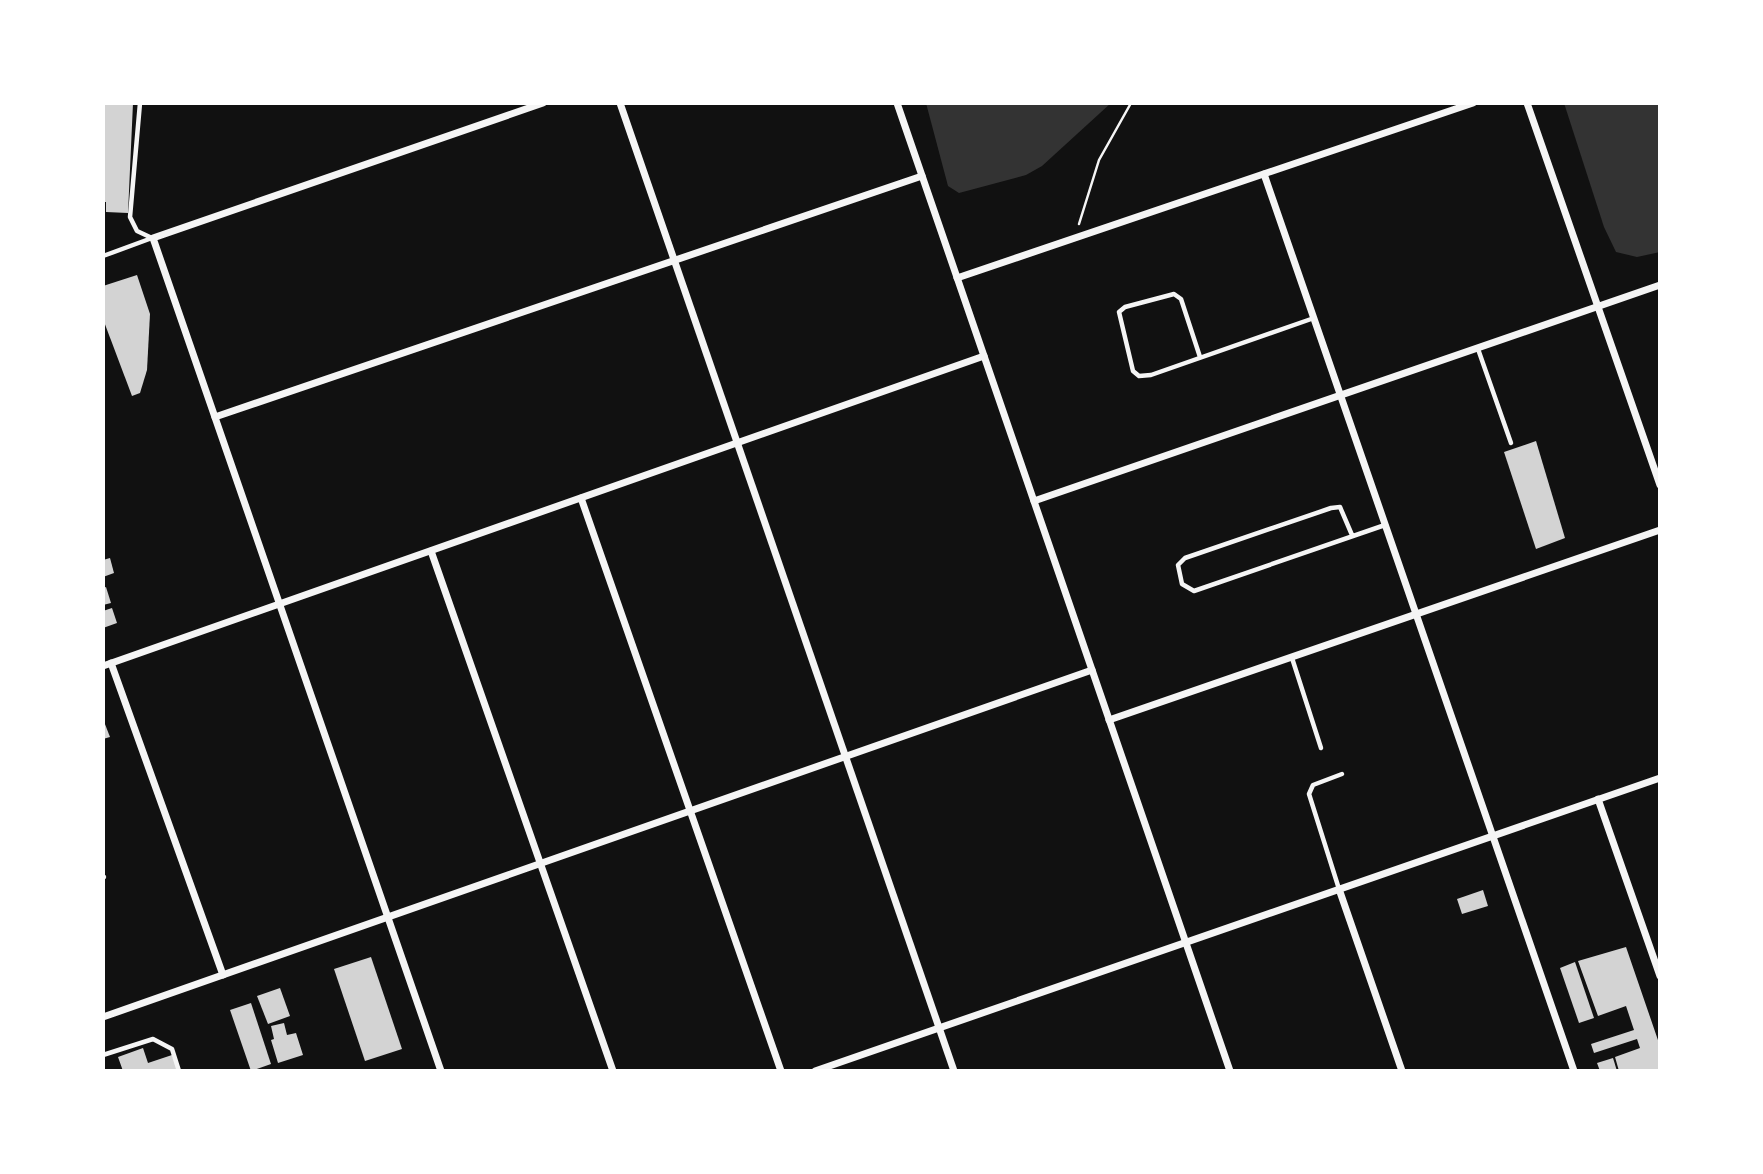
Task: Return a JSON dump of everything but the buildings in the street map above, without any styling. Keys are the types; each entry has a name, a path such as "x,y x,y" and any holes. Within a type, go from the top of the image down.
{"street":[{"path":"441,1071 153,238 543,103"},
{"path":"620,103 954,1071"},
{"path":"897,103 1230,1071"},
{"path":"957,278 1472,103"},
{"path":"1527,103 1660,485"},
{"path":"1264,174 1574,1071"},
{"path":"215,417 922,176"},
{"path":"1034,501 1660,285"},
{"path":"223,975 107,665 984,356"},
{"path":"581,498 781,1071"},
{"path":"1110,720 1660,530"},
{"path":"430,551 614,1071"},
{"path":"103,1017 1092,670"},
{"path":"815,1071 1660,778"},
{"path":"1598,799 1660,976"},
{"path":"1339,889 1402,1071"}],"lane":[{"path":"140,103 130,217 138,231 153,238"},
{"path":"103,256 153,238"},
{"path":"1200,358 1181,299 1174,294 1125,307 1119,312 1133,371 1139,376 1151,375 1200,358 1314,318"},
{"path":"1477,348 1511,443"},
{"path":"1352,535 1340,507 1331,508 1185,558 1178,565 1182,584 1194,591 1385,525"},
{"path":"1292,657 1321,748"},
{"path":"1339,889 1310,794 1313,785 1342,774"},
{"path":"103,1055 153,1039 172,1049 179,1071"}],"path":[{"path":"1075,238 1099,160 1131,103"}],"shaded area":[{"path":"926,103 1111,103 1042,166 1026,175 959,193 948,186"},
{"path":"1564,103 1660,103 1660,252 1637,257 1616,252 1604,227"}]}
